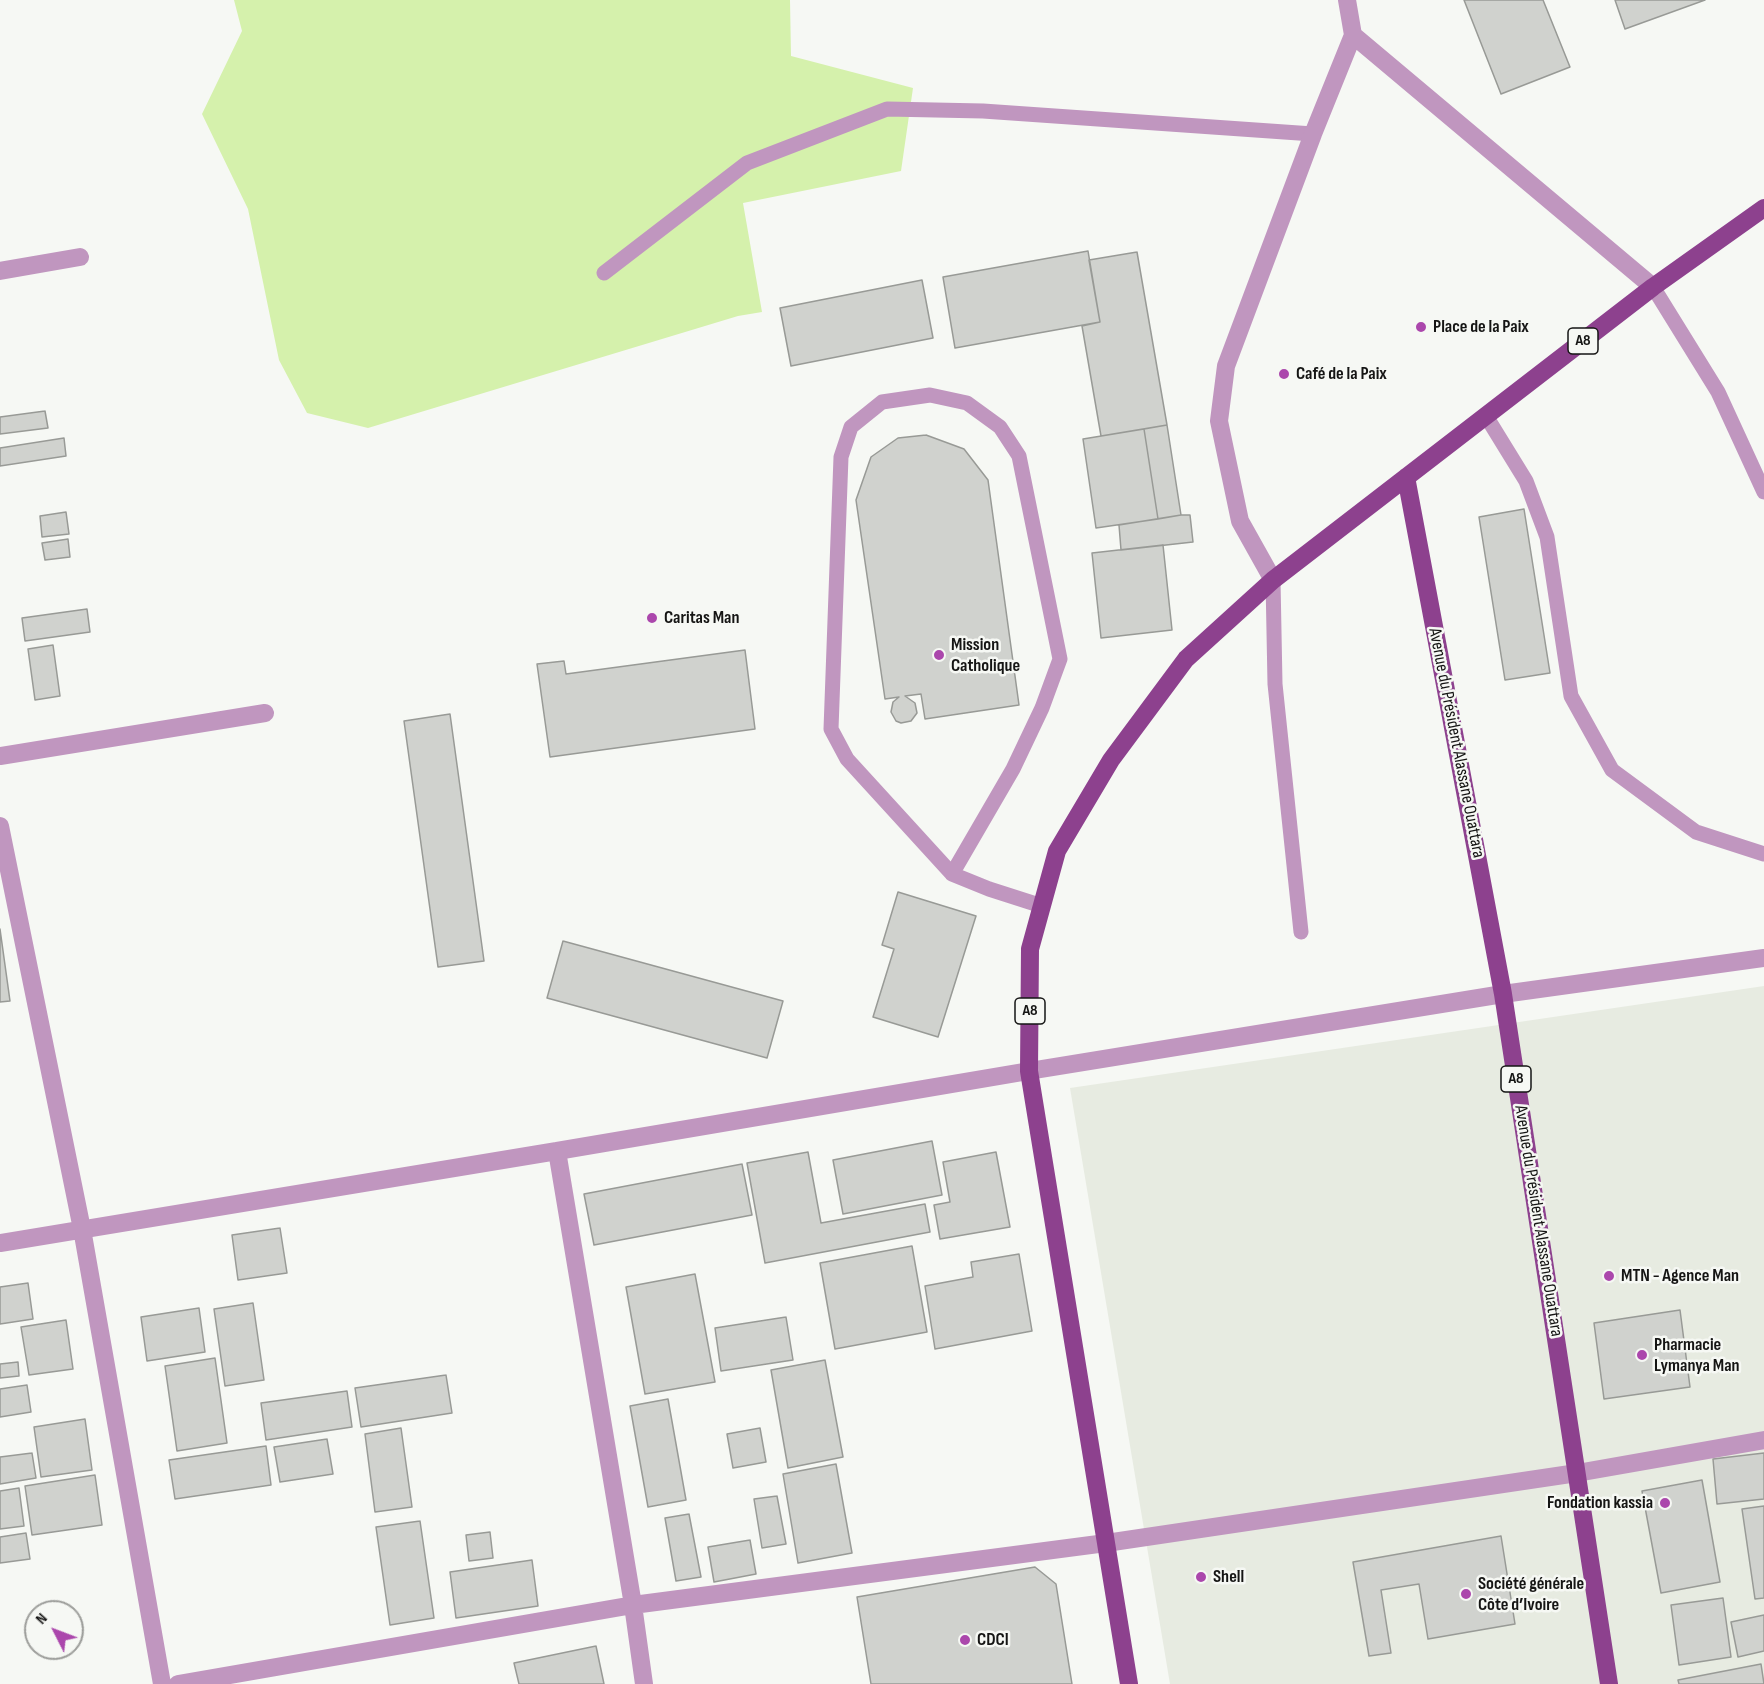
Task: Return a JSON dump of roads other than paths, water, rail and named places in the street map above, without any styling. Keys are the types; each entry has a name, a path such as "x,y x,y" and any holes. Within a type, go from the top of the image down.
{"main road":[{"name":"A8","path":"1129,1684 1029,1071 1030,949 1057,851 1111,760 1186,660 1273,580 1653,287 1764,208"},
{"name":"Avenue du Président Alassane Ouattara","path":"1406,477 1503,994 1609,1684"}],"street":[{"path":"1273,580 1240,521 1219,421 1226,366 1313,134 1353,35 1347,0"},
{"path":"1353,35 1653,287"},
{"path":"0,271 80,257"},
{"path":"0,756 265,713"},
{"path":"0,826 82,1229 162,1684"},
{"path":"0,1243 1503,994 1764,958"},
{"path":"557,1151 633,1605 644,1684"},
{"path":"178,1684 633,1605 1106,1543 1577,1473 1764,1440"}],"lane":[{"path":"604,273 747,163 887,109 983,111 1313,134"},
{"path":"1653,287 1718,392 1764,492"},
{"path":"952,874 1013,769 1042,708 1060,659 1019,456 1000,427 968,403 930,395 882,402 851,427 841,457 831,729 847,759 952,874 1042,906"},
{"path":"1486,416 1526,481 1547,537 1571,696 1612,770 1696,832 1764,854"},
{"path":"1273,580 1275,684 1300,932"}],"place":[{"name":"Place de la Paix","path":"1421,327"},
{"name":"Café de la Paix","path":"1284,374"},
{"name":"Caritas Man","path":"652,618"},
{"name":"Mission Catholique","path":"939,655"},
{"name":"MTN - Agence Man","path":"1609,1276"},
{"name":"Pharmacie Lymanya Man","path":"1642,1355"},
{"name":"Fondation kassia","path":"1665,1503"},
{"name":"Shell","path":"1201,1577"},
{"name":"Société générale Côte d’Ivoire","path":"1466,1594"},
{"name":"CDCI","path":"965,1640"}]}
